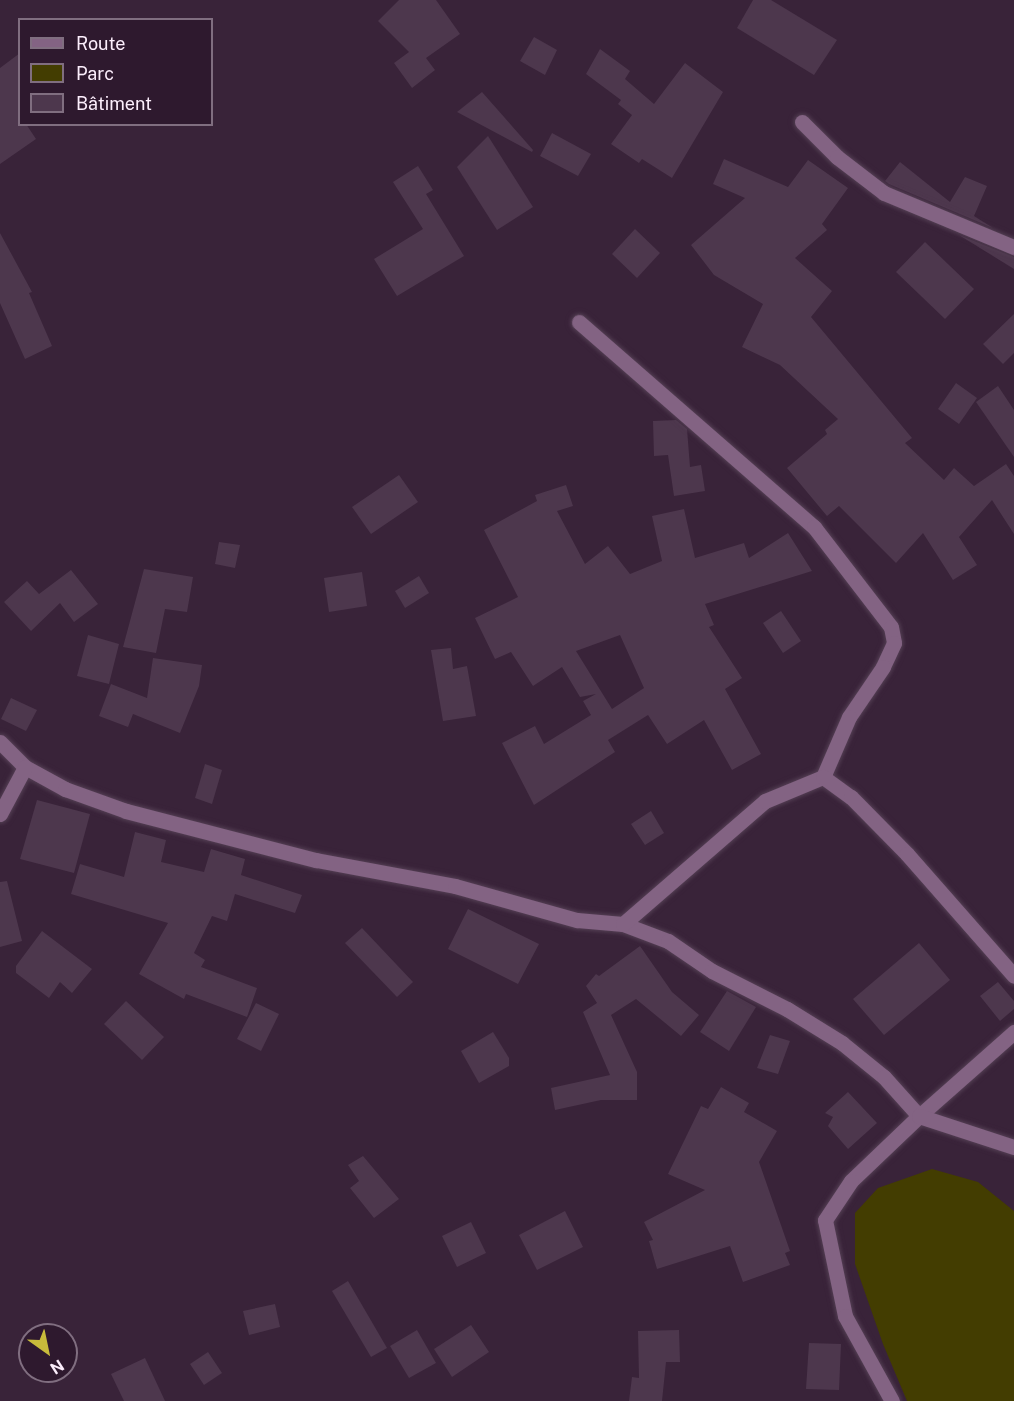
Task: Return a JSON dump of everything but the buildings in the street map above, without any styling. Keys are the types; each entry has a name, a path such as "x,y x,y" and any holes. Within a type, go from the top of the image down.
{"street":[{"path":"802,122 837,157 884,193 1014,247"},
{"path":"579,322 814,527 891,627 894,643 883,667 849,717 823,777 765,801 623,924"},
{"path":"0,742 25,767 65,789 126,811 316,860 455,886 577,920 623,924 668,940 712,971 788,1009 842,1043 884,1077 919,1116 1014,1147"},
{"path":"0,814 25,767"},
{"path":"823,777 851,797 907,854 1014,976"},
{"path":"892,1401 845,1316 825,1220 851,1181 919,1116 1014,1032"}],"green space":[{"path":"932,1169 978,1182 1014,1211 1014,1401 907,1401 883,1344 855,1264 855,1213 878,1188"}]}
